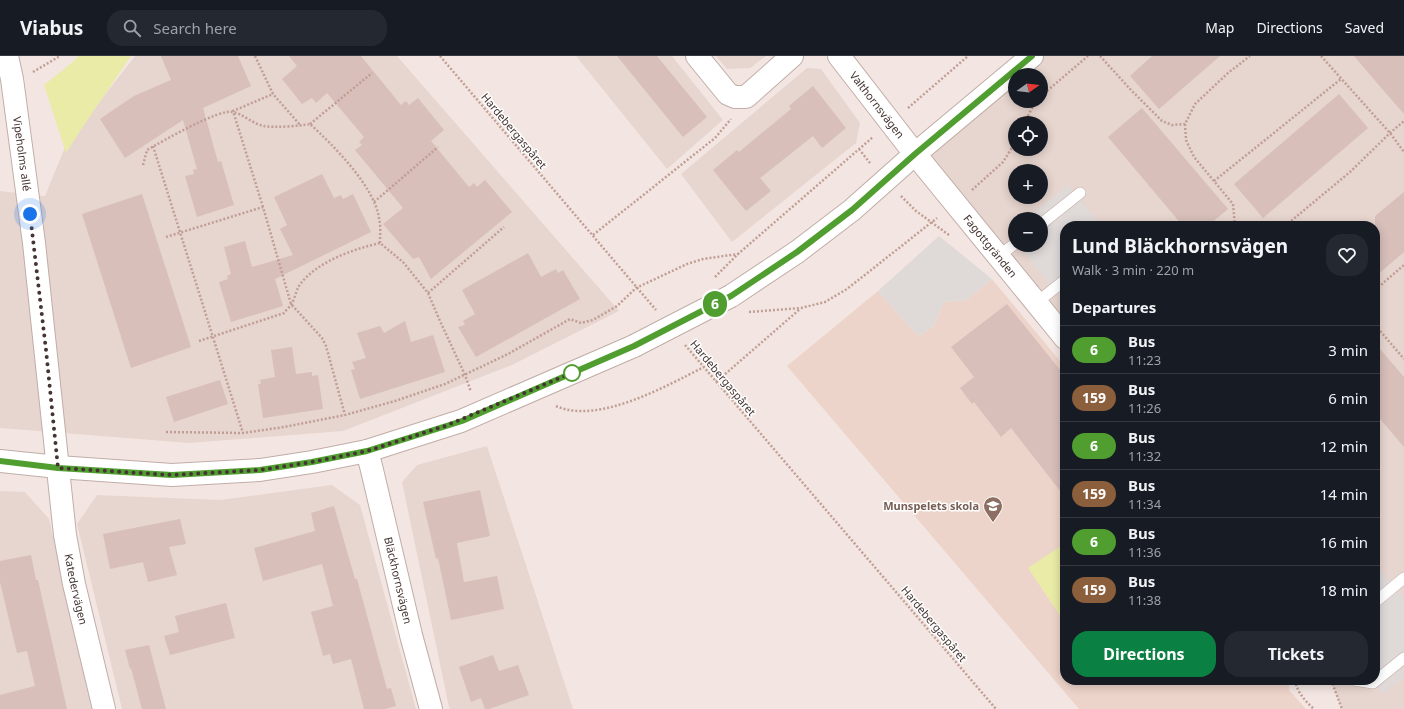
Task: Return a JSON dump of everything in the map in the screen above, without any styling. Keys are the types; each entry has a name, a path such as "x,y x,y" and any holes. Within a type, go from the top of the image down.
{"street":[{"name":"Vipeholms allé","path":"7,56 12,79 34,244 58,468"},
{"path":"696,56 728,94 735,98 746,97 792,56"},
{"name":"Valthornsvägen","path":"839,56 915,154"},
{"path":"0,461 58,468 172,475 260,470 312,462 367,451 462,421 634,346 731,296 797,252 852,210 915,154 1032,56"},
{"name":"Fagottgränden","path":"915,154 956,205 1007,250 1036,303 1060,332"},
{"name":"Bläckhornsvägen","path":"367,451 410,635 431,709"},
{"name":"Katedervägen","path":"58,468 65,534 74,584 104,709"}],"lane":[{"path":"1048,218 1080,193"},
{"path":"1036,303 1060,284"},
{"path":"1380,598 1404,578"},
{"path":"1380,677 1404,658"}],"path":[{"path":"12,79 33,72 60,56"},
{"path":"255,56 273,94 301,126"},
{"name":"Hardebergaspåret","path":"440,56 660,315"},
{"path":"710,282 738,254 968,56"},
{"path":"1048,90 1088,56"},
{"path":"1100,56 1162,121 1172,126 1185,124"},
{"path":"1235,221 1233,204 1194,157 1186,140 1185,124 1195,104 1228,73 1250,56"},
{"path":"1321,56 1390,133 1404,152"},
{"path":"233,111 264,126 301,126 310,124 372,73"},
{"path":"1214,182 1341,79"},
{"path":"143,165 147,150 167,138 220,113 233,111 273,94"},
{"path":"592,235 715,138 731,120 746,97"},
{"path":"233,111 291,304 322,338 326,346 344,416"},
{"path":"1290,221 1350,172 1404,121"},
{"path":"310,124 354,169 374,202 379,218 380,243 403,262 428,293 465,375 472,396"},
{"path":"153,146 243,433"},
{"path":"374,202 438,147"},
{"path":"748,313 756,311 801,308 825,302 847,289 920,231 956,205 1003,162 1008,154"},
{"path":"166,237 263,207"},
{"path":"428,293 504,227"},
{"path":"199,341 284,313 291,304 299,286 314,270 340,256 366,246 380,243"},
{"path":"166,432 243,433 344,416 395,401 445,384 465,375 508,354 570,319 581,323 593,320 617,306 636,288 687,264 703,259 738,254"},
{"path":"1380,286 1404,265"},
{"path":"716,382 801,308"},
{"path":"1380,330 1404,359"},
{"name":"Hardebergaspåret","path":"684,344 996,709"},
{"path":"552,403 561,408 574,410 591,410 614,406 657,391 704,367"},
{"path":"1296,685 1300,694 1314,709"},
{"path":"1333,685 1342,709"}],"shaded area":[{"path":"135,56 397,56 619,311 512,365 343,431 189,443 0,428 0,191 45,196 66,145"},
{"path":"576,56 672,56 723,120 667,169"},
{"path":"716,56 766,56 750,68 727,69"},
{"path":"1032,56 1404,56 1404,709 1342,709 1333,685 1380,685 1380,221 1060,221 1060,332 915,154 1008,76 1008,108 1048,108 1048,68 1018,68"},
{"path":"807,68 821,69 860,123 856,143 732,242 681,174"},
{"path":"1068,185 1098,221 1060,221 1060,297 1024,252 1048,252 1048,212 1035,212 1045,204 1048,204 1048,201"},
{"path":"939,236 992,279 967,300 944,302 933,327 918,336 878,291"},
{"name":"Munspelets skola","path":"992,279 1060,361 1060,685 1289,685 1289,690 1306,709 1079,709 787,366 878,291 918,336 933,327 944,302 967,300"},
{"path":"487,446 573,709 450,709 449,707 402,482 417,465"},
{"path":"332,485 360,505 416,709 122,709 77,524 97,495 220,500"},
{"path":"0,491 25,492 49,519 92,709 0,709"},
{"path":"1380,569 1404,598 1404,677 1383,694 1375,685 1380,685"}],"green space":[{"path":"78,56 131,56 66,153 44,85 74,61"},
{"path":"1060,547 1060,616 1028,568"}],"building":[{"path":"161,56 238,56 251,86 203,108 218,162 221,161 234,205 197,217 185,176 194,174 193,170 197,169 183,120 125,158 100,119 134,96 171,80"},
{"path":"289,56 361,56 401,105 406,101 409,105 418,98 444,130 431,141 469,187 474,183 477,187 485,180 512,212 431,279 419,257 413,259 383,224 403,208 355,150 362,145 359,142 364,137 327,93 316,103 312,98 302,104 282,79 297,66"},
{"path":"617,56 657,56 707,117 683,137"},
{"path":"1152,56 1220,56 1159,109 1130,76"},
{"path":"1354,56 1404,56 1404,114 1377,83"},
{"path":"813,86 846,128 822,148 813,136 760,178 771,191 746,211 713,170 737,150 739,152 791,109 789,106"},
{"path":"1339,94 1368,128 1263,218 1234,184"},
{"path":"1142,108 1228,209 1214,221 1179,221 1108,137"},
{"path":"322,174 334,198 341,195 343,199 353,194 371,232 275,279 283,306 231,322 219,282 228,279 227,276 231,274 224,247 245,241 252,267 293,255 280,229 287,225 274,197"},
{"path":"1404,192 1404,252 1380,273 1380,221 1375,221 1375,216"},
{"path":"142,194 191,347 131,368 82,214"},
{"path":"528,253 541,277 556,269 558,273 563,270 580,299 476,357 458,327 465,325 463,321 475,314 462,290"},
{"path":"1007,304 1060,370 1060,491 1011,428 1001,437 974,402 972,404 960,388 974,377 951,347"},
{"path":"405,321 411,342 433,335 445,372 360,399 351,370 355,369 352,362 366,358 357,333 380,326 384,333"},
{"path":"292,347 296,374 312,372 312,376 318,375 323,409 263,418 258,384 261,384 260,380 275,377 271,350"},
{"path":"1380,349 1404,377 1404,447 1380,419"},
{"path":"220,380 228,404 174,422 166,397"},
{"path":"480,490 490,536 457,543 464,582 497,576 504,609 451,620 438,558 436,559 423,502"},
{"path":"334,506 355,579 357,579 387,689 391,688 396,706 385,709 364,709 351,659 333,664 330,654 323,656 311,612 333,606 322,564 263,581 254,548 315,531 311,513"},
{"path":"180,519 186,544 169,547 177,575 148,582 143,562 110,569 103,534"},
{"path":"31,555 67,709 0,709 0,695 35,686 27,651 17,653 0,582 0,561"},
{"path":"226,603 235,638 170,655 164,636 179,632 175,616"},
{"path":"149,645 166,709 142,709 131,668 130,669 125,650"},
{"path":"493,655 499,671 518,665 529,695 489,709 485,709 481,698 471,702 459,667"}],"bus line":[{"name":"6","path":"0,461 58,468 172,475 260,470 312,462 367,451 462,421 634,346 731,296 797,252 852,210 915,154 1032,56"}],"place":[{"name":"Munspelets skola","path":"993,523"}],"route":[{"path":"30,214 58,468 172,475 260,470 312,462 367,451 462,421 572,373"}]}
